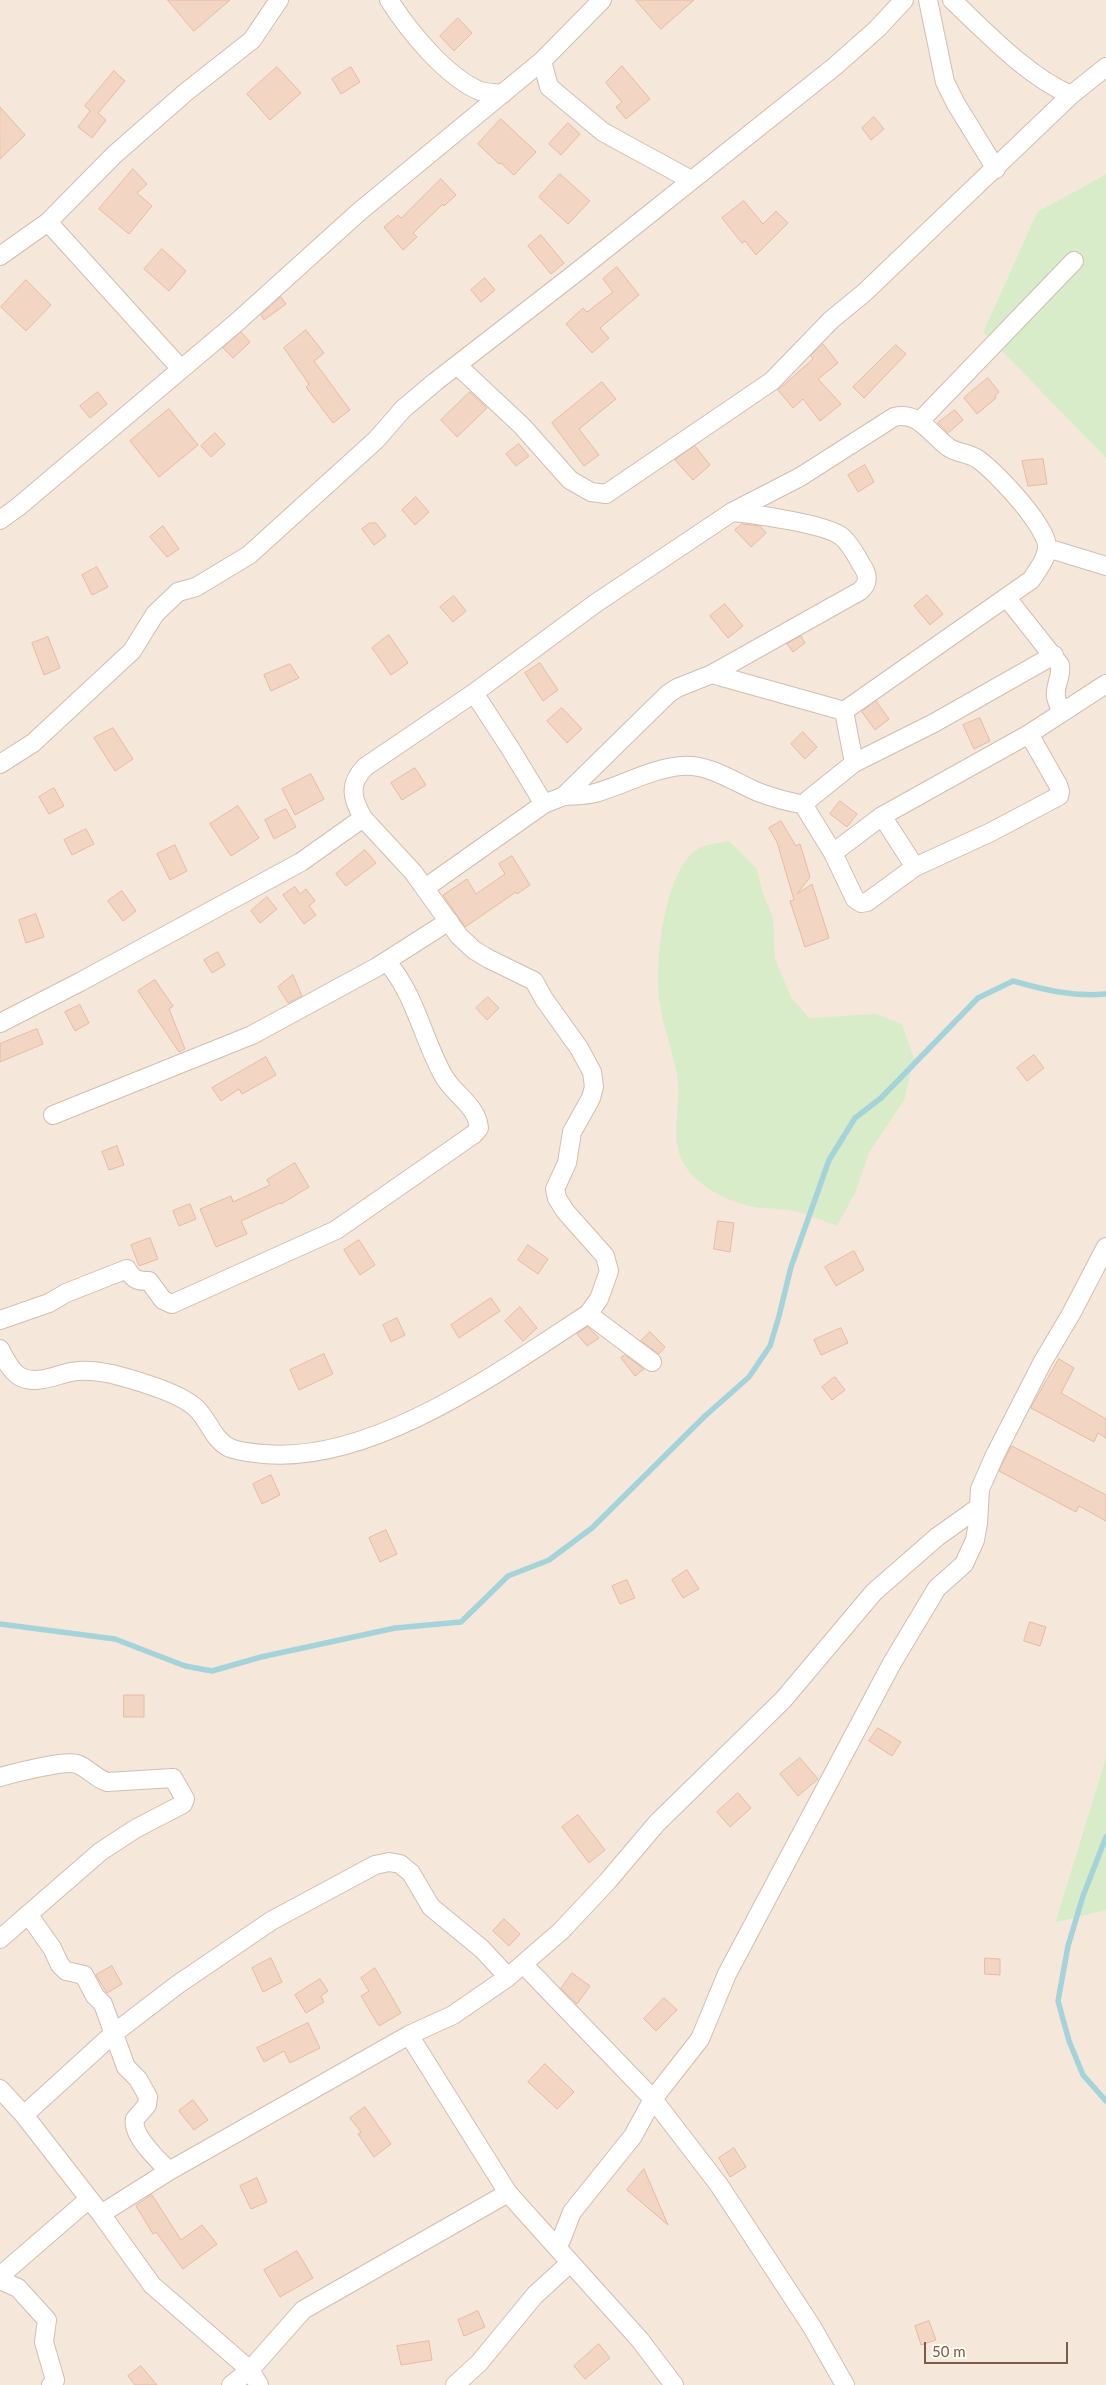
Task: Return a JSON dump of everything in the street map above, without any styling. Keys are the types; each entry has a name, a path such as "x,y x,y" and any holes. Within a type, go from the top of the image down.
{"street":[{"path":"0,256 48,222 114,155 186,92 252,40 279,0"},
{"path":"389,0 404,23 446,68 469,86 482,92 503,94"},
{"path":"0,520 18,507 181,369 360,212 503,94 542,60 602,0"},
{"path":"0,764 33,743 132,651 150,620 178,592 196,586 248,555 376,440 403,410 435,382 458,366 834,67 877,28 904,0"},
{"path":"928,0 945,82 956,104 996,169"},
{"path":"952,0 1006,51 1054,88 1071,95"},
{"path":"542,60 549,87 603,132 691,180"},
{"path":"458,366 522,426 570,480 591,492 606,494 772,381 831,320 864,293 996,169 1071,95 1106,67"},
{"path":"48,222 181,369"},
{"path":"920,421 1074,261"},
{"path":"0,1349 8,1365 20,1376 33,1381 78,1371 112,1374 177,1396 196,1408 215,1435 230,1448 252,1453 285,1456 368,1438 430,1410 487,1379 588,1314 599,1298 604,1286 609,1271 607,1263 605,1256 565,1211 556,1198 555,1189 567,1164 572,1132 591,1098 594,1087 592,1072 579,1048 544,999 534,981 474,950 459,936 395,850 362,818 352,796 354,782 358,774 365,767 474,694 596,603 732,512 800,477 894,417 902,415 920,421 948,448 958,453 970,454 991,470 1021,501 1044,537 1047,548 1042,562 1031,580 844,711"},
{"path":"564,796 594,769 668,694 677,688 712,674 860,591 867,585 868,578 862,566 842,536 829,528 750,513 732,512"},
{"path":"1047,548 1106,566"},
{"path":"1007,598 1060,665 1061,674 1055,691 1061,712"},
{"path":"1029,734 1058,785 1059,796 991,832 915,867 867,902 861,903 856,899 833,853 806,809 808,800 854,763 934,723 1054,655"},
{"path":"712,674 844,711"},
{"path":"833,853 882,816 1029,734 1106,684"},
{"path":"474,694 544,804"},
{"path":"844,711 854,763"},
{"path":"425,888 544,804 564,796 593,794 658,770 683,766 699,767 729,777 757,791 783,800 806,805"},
{"path":"882,816 915,867"},
{"path":"0,1023 80,982 301,862 362,818"},
{"path":"53,1116 252,1035 387,962 449,922"},
{"path":"0,1320 49,1302 66,1293 127,1269 131,1276 139,1281 150,1281 163,1300 172,1304 336,1230 474,1134 479,1128 477,1116 443,1076 415,1005 387,962"},
{"path":"556,2246 561,2240 572,2212 633,2136 653,2099 700,2039 727,1974 892,1663 937,1588 964,1564 975,1540 980,1489 995,1455 1042,1363 1071,1314 1106,1247"},
{"path":"588,1314 652,1362"},
{"path":"101,2214 170,2172 408,2035 453,2015 508,1978 561,1931 607,1882 657,1823 783,1700 874,1592 937,1537 978,1507"},
{"path":"0,1777 69,1763 81,1766 99,1780 107,1782 173,1778 184,1799 183,1804 136,1829 100,1852 0,1939"},
{"path":"24,2115 113,2034 177,1984 271,1922 375,1865 390,1862 400,1864 411,1873 432,1908 482,1949 508,1978"},
{"path":"28,1914 52,1948 60,1965 66,1971 84,1975 95,1996 103,2004 126,2067 138,2079 148,2097 147,2105 135,2118 136,2130 153,2155 170,2172"},
{"path":"523,1964 653,2099 719,2185 812,2327 845,2385"},
{"path":"408,2035 508,2194 640,2340 674,2385"},
{"path":"0,2089 24,2115 90,2199 152,2285 254,2378"},
{"path":"231,2385 254,2378 303,2310 508,2194"},
{"path":"0,2276 90,2199"},
{"path":"455,2385 479,2363 535,2295 570,2263"},
{"path":"0,2280 18,2288 48,2320 44,2342 55,2380 51,2385"}],"shaded area":[{"path":"0,0 1106,0 1106,174 1037,212 983,332 1106,458 1106,1757 1055,1923 1106,1910 1106,2385 0,2385"}],"green space":[{"path":"1106,174 1106,458 983,332 1037,212"},
{"path":"729,841 757,869 763,894 773,918 775,959 791,997 809,1018 876,1014 902,1024 914,1059 904,1100 869,1153 855,1193 837,1226 800,1212 750,1206 718,1194 707,1188 690,1173 684,1164 677,1144 678,1082 662,1014 658,987 660,944 664,920 669,897 677,876 687,859 699,848"},
{"path":"1106,1757 1106,1910 1055,1923"}],"building":[{"path":"168,0 230,0 194,31"},
{"path":"636,0 694,0 661,29"},
{"path":"458,18 472,33 454,51 440,36"},
{"path":"622,66 650,99 626,119 616,107 622,102 606,83"},
{"path":"277,67 301,93 270,120 247,94"},
{"path":"351,67 360,82 341,94 332,79"},
{"path":"114,71 125,81 98,113 106,120 92,138 78,127 90,111 85,106"},
{"path":"0,107 25,135 0,159"},
{"path":"874,117 884,129 871,140 862,128"},
{"path":"501,119 536,152 514,175 478,144"},
{"path":"568,123 580,134 561,155 549,144"},
{"path":"133,169 147,184 137,193 152,206 129,234 99,209"},
{"path":"560,174 590,201 568,224 539,197"},
{"path":"441,179 456,195 444,206 443,204 413,233 417,237 403,250 384,227 398,215 401,218"},
{"path":"744,201 763,224 776,211 788,223 756,255 745,241 742,243 722,218"},
{"path":"541,235 564,263 551,274 528,246"},
{"path":"162,249 186,271 169,291 144,269"},
{"path":"617,267 639,295 600,328 609,338 592,353 566,324 583,308 587,312 613,292 603,279"},
{"path":"485,278 495,290 481,302 471,290"},
{"path":"26,280 51,305 26,331 1,307"},
{"path":"281,297 286,304 264,320 261,315"},
{"path":"306,330 324,353 314,361 350,410 333,423 306,387 309,384 284,348"},
{"path":"241,332 250,342 233,358 223,348"},
{"path":"823,344 838,363 818,379 841,404 820,421 803,399 793,408 778,390 813,359 811,356"},
{"path":"896,345 906,354 864,398 853,387"},
{"path":"988,378 999,392 995,396 996,398 977,414 964,398"},
{"path":"602,382 616,399 579,429 599,455 584,466 552,423"},
{"path":"98,392 107,404 90,418 80,406"},
{"path":"470,392 487,408 457,437 441,420"},
{"path":"169,409 198,445 159,477 130,441"},
{"path":"955,410 963,420 948,433 938,423"},
{"path":"215,433 225,444 211,457 201,446"},
{"path":"519,444 529,456 516,466 506,454"},
{"path":"695,446 710,465 693,480 675,460"},
{"path":"1043,459 1047,484 1028,486 1022,461"},
{"path":"865,465 874,482 858,492 848,475"},
{"path":"416,497 429,512 415,525 402,510"},
{"path":"370,523 376,523 386,536 374,545 362,529"},
{"path":"742,524 760,526 766,533 751,547 735,530"},
{"path":"163,526 179,549 167,557 150,537"},
{"path":"97,567 108,587 92,595 82,575"},
{"path":"927,595 943,614 930,625 914,606"},
{"path":"454,596 466,611 453,622 440,607"},
{"path":"725,604 743,626 728,638 710,616"},
{"path":"389,635 408,663 391,675 372,648"},
{"path":"801,636 805,643 793,652 787,644"},
{"path":"48,637 60,668 44,675 32,643"},
{"path":"540,663 558,690 543,701 525,673"},
{"path":"290,664 299,678 271,691 264,675"},
{"path":"876,701 889,719 875,730 862,712"},
{"path":"562,708 582,729 567,743 547,721"},
{"path":"980,718 990,741 974,749 963,725"},
{"path":"113,728 133,759 115,771 94,738"},
{"path":"803,732 817,747 805,759 791,744"},
{"path":"415,768 426,785 402,800 391,783"},
{"path":"311,774 324,799 295,815 282,789"},
{"path":"54,788 64,806 49,814 39,797"},
{"path":"840,801 857,814 847,827 830,814"},
{"path":"238,806 259,838 231,856 210,824"},
{"path":"286,809 296,827 274,839 265,820"},
{"path":"781,821 796,846 800,844 810,877 797,894 812,884 829,938 805,947 790,901 794,900 777,842 769,828"},
{"path":"86,829 94,844 72,855 64,840"},
{"path":"175,845 187,871 170,880 157,854"},
{"path":"365,850 376,863 346,886 336,874"},
{"path":"512,856 530,885 517,894 516,892 465,927 443,895 467,879 476,894 505,874 499,864"},
{"path":"295,887 300,894 306,889 315,901 309,906 316,915 304,924 283,895"},
{"path":"122,891 136,911 123,921 108,901"},
{"path":"267,897 277,909 260,923 251,911"},
{"path":"36,914 44,937 26,943 19,920"},
{"path":"218,952 225,965 212,973 204,960"},
{"path":"293,975 302,996 288,1003 278,987"},
{"path":"155,980 173,1006 169,1009 185,1049 179,1052 138,991"},
{"path":"488,997 499,1008 487,1020 476,1008"},
{"path":"80,1005 89,1023 75,1031 65,1012"},
{"path":"37,1029 43,1044 0,1062 0,1044"},
{"path":"1034,1055 1044,1068 1027,1081 1017,1068"},
{"path":"266,1057 276,1075 242,1094 239,1089 221,1101 212,1088"},
{"path":"117,1146 124,1165 109,1170 102,1152"},
{"path":"295,1163 309,1187 281,1204 241,1221 247,1234 216,1247 200,1209 231,1196 233,1202 270,1185 267,1180"},
{"path":"190,1204 196,1219 179,1226 173,1211"},
{"path":"718,1221 734,1223 730,1252 714,1249"},
{"path":"150,1238 158,1259 139,1266 131,1245"},
{"path":"359,1240 375,1265 360,1275 344,1250"},
{"path":"528,1245 548,1259 538,1274 518,1260"},
{"path":"854,1251 864,1270 836,1286 825,1267"},
{"path":"491,1298 500,1311 459,1338 451,1325"},
{"path":"520,1307 537,1328 523,1341 505,1321"},
{"path":"397,1318 405,1335 391,1342 383,1325"},
{"path":"588,1327 599,1338 587,1346 577,1334"},
{"path":"841,1328 848,1343 821,1355 814,1340"},
{"path":"650,1332 665,1347 659,1354 641,1341"},
{"path":"324,1354 333,1374 299,1390 290,1370"},
{"path":"625,1355 644,1369 635,1376 621,1358"},
{"path":"1059,1359 1074,1368 1061,1393 1106,1419 1106,1438 1098,1433 1094,1442 1031,1408"},
{"path":"835,1377 845,1390 832,1400 822,1387"},
{"path":"1012,1446 1106,1495 1106,1521 1079,1506 1076,1512 999,1471"},
{"path":"271,1475 280,1495 262,1504 253,1484"},
{"path":"386,1530 397,1554 380,1562 369,1538"},
{"path":"687,1570 699,1589 683,1598 672,1580"},
{"path":"627,1580 635,1598 620,1604 612,1586"},
{"path":"1030,1622 1046,1627 1040,1646 1024,1641"},
{"path":"124,1695 144,1695 144,1717 124,1717"},
{"path":"878,1728 901,1742 892,1756 869,1741"},
{"path":"800,1758 818,1779 798,1796 780,1774"},
{"path":"738,1793 751,1808 730,1827 717,1812"},
{"path":"578,1815 605,1850 589,1863 562,1827"},
{"path":"504,1919 520,1934 509,1946 493,1931"},
{"path":"271,1958 282,1982 263,1992 252,1968"},
{"path":"985,1958 1000,1959 1000,1975 985,1974"},
{"path":"112,1966 122,1984 107,1993 96,1975"},
{"path":"375,1968 401,2013 379,2026 361,1996 369,1991 361,1978"},
{"path":"572,1973 590,1986 577,2004 561,1989"},
{"path":"320,1979 328,1991 321,1996 324,2002 306,2013 295,1995"},
{"path":"664,1998 677,2010 656,2031 644,2019"},
{"path":"308,2023 320,2048 290,2063 284,2051 264,2062 257,2048"},
{"path":"545,2064 574,2092 557,2109 528,2082"},
{"path":"193,2100 208,2120 194,2130 179,2111"},
{"path":"365,2107 391,2144 374,2157 358,2134 361,2132 350,2118"},
{"path":"734,2148 746,2167 730,2177 719,2158"},
{"path":"644,2169 668,2225 627,2190"},
{"path":"257,2178 267,2202 251,2209 240,2186"},
{"path":"152,2195 181,2240 202,2225 217,2244 183,2269 156,2232 153,2234 136,2206"},
{"path":"297,2251 313,2278 280,2297 264,2270"},
{"path":"478,2311 485,2327 464,2336 458,2320"},
{"path":"929,2321 936,2340 921,2345 915,2326"},
{"path":"429,2341 432,2360 401,2365 397,2346"},
{"path":"599,2344 610,2358 585,2379 574,2366"},
{"path":"141,2366 157,2385 135,2385 128,2376"}],"waterway":[{"path":"0,1624 115,1639 185,1666 212,1671 261,1657 395,1628 461,1622 508,1576 549,1560 592,1528 705,1416 749,1377 770,1346 791,1267 829,1160 855,1118 881,1098 978,998 1013,981 1059,992 1094,995 1106,994"},
{"path":"1106,1837 1083,1896 1068,1946 1058,2001 1069,2041 1083,2075 1106,2101"}]}
